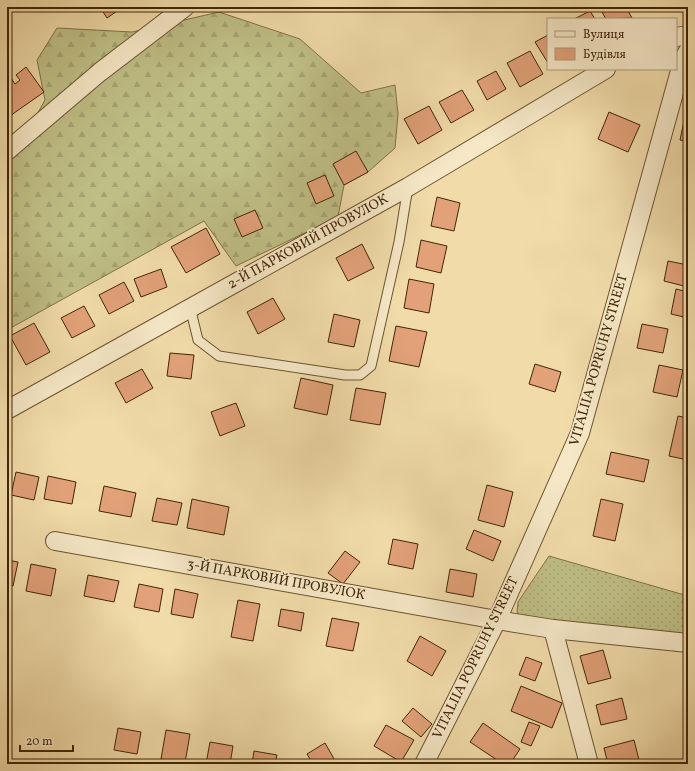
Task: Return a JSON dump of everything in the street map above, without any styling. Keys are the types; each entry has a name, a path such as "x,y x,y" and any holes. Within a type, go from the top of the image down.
{"street":[{"path":"7,151 100,72 184,7"},
{"path":"677,37 688,35"},
{"name":"VITALIIA POPRUHY STREET","path":"424,764 497,620 580,434 679,75 688,51"},
{"name":"2-Й ПАРКОВИЙ ПРОВУЛОК","path":"7,410 408,187 604,70"},
{"name":"3-Й ПАРКОВИЙ ПРОВУЛОК","path":"55,540 497,620 553,628 688,643"},
{"path":"553,628 589,764"}],"lane":[{"path":"190,307 198,340 219,356 345,375 360,375 371,366 399,242 408,187"}],"green space":[{"path":"219,12 300,39 361,93 395,85 398,114 395,148 368,172 344,185 338,217 236,266 204,221 7,330 7,164 13,158 45,100 37,60 57,28 132,32"},
{"path":"549,556 688,596 688,638 522,619 517,612 518,602"}],"building":[{"path":"100,7 123,7 107,18"},
{"path":"277,7 287,7 281,12"},
{"path":"599,7 626,7 632,18 605,18"},
{"path":"590,11 594,18 576,18"},
{"path":"547,36 547,61 535,42"},
{"path":"530,51 543,74 520,87 507,63"},
{"path":"26,67 44,92 7,118 7,81 11,78 15,84 20,80 16,75"},
{"path":"496,71 506,89 487,100 477,81"},
{"path":"462,90 474,110 451,123 439,102"},
{"path":"688,101 688,142 680,140"},
{"path":"429,106 442,130 418,144 404,119"},
{"path":"609,112 640,125 628,152 598,139"},
{"path":"356,151 368,172 344,185 333,164"},
{"path":"325,175 334,196 316,204 307,183"},
{"path":"437,197 460,203 454,231 431,226"},
{"path":"255,210 263,228 242,237 234,219"},
{"path":"206,228 220,254 186,273 171,247"},
{"path":"421,240 447,246 441,273 416,267"},
{"path":"362,244 374,268 348,281 336,258"},
{"path":"668,261 688,265 688,287 664,281"},
{"path":"161,269 167,287 141,297 134,279"},
{"path":"409,279 434,284 429,313 404,308"},
{"path":"124,282 134,301 109,314 99,295"},
{"path":"676,289 688,292 688,318 671,314"},
{"path":"273,298 285,319 258,334 247,312"},
{"path":"84,306 95,326 72,338 61,318"},
{"path":"334,314 360,320 354,347 328,342"},
{"path":"34,323 50,352 26,365 10,336"},
{"path":"642,324 668,329 663,353 637,348"},
{"path":"396,326 427,332 419,367 389,361"},
{"path":"170,353 194,355 191,379 167,376"},
{"path":"535,364 561,372 555,392 529,384"},
{"path":"659,365 683,370 677,397 653,392"},
{"path":"142,369 153,388 126,403 115,383"},
{"path":"301,378 333,385 327,415 294,408"},
{"path":"356,388 386,393 380,425 350,420"},
{"path":"236,403 245,426 220,436 211,412"},
{"path":"678,416 688,418 688,460 669,456"},
{"path":"611,452 649,460 644,482 606,474"},
{"path":"16,472 39,477 34,500 11,495"},
{"path":"48,476 76,482 72,504 44,499"},
{"path":"487,485 513,492 504,527 478,520"},
{"path":"104,486 136,493 131,517 99,511"},
{"path":"157,498 182,503 177,525 152,521"},
{"path":"192,499 229,507 224,535 187,528"},
{"path":"601,499 623,504 615,541 593,536"},
{"path":"474,530 501,541 493,561 466,549"},
{"path":"393,539 418,544 413,569 388,564"},
{"path":"345,551 360,562 343,584 328,573"},
{"path":"7,560 18,562 13,586 7,585"},
{"path":"31,564 56,569 51,596 26,591"},
{"path":"450,569 477,574 473,597 446,592"},
{"path":"88,575 119,581 114,602 84,596"},
{"path":"139,584 163,589 159,612 134,607"},
{"path":"175,589 198,594 193,618 171,614"},
{"path":"238,600 260,604 253,641 231,637"},
{"path":"281,609 304,613 301,631 278,626"},
{"path":"332,618 359,623 353,651 326,646"},
{"path":"420,636 446,651 432,676 407,661"},
{"path":"603,650 611,678 588,684 580,656"},
{"path":"526,657 542,663 535,681 519,675"},
{"path":"521,686 562,703 552,728 511,711"},
{"path":"622,698 627,719 601,725 596,705"},
{"path":"413,708 432,724 421,737 402,721"},
{"path":"529,722 540,726 531,746 521,742"},
{"path":"483,723 520,749 510,764 503,764 470,742"},
{"path":"386,725 414,740 401,762 374,746"},
{"path":"118,728 141,732 137,754 114,750"},
{"path":"166,730 190,734 185,763 161,759"},
{"path":"634,740 640,764 608,764 604,748"},
{"path":"210,742 233,746 230,764 206,764"},
{"path":"325,743 337,764 313,764 307,754"},
{"path":"254,751 277,755 275,764 252,764"}]}
